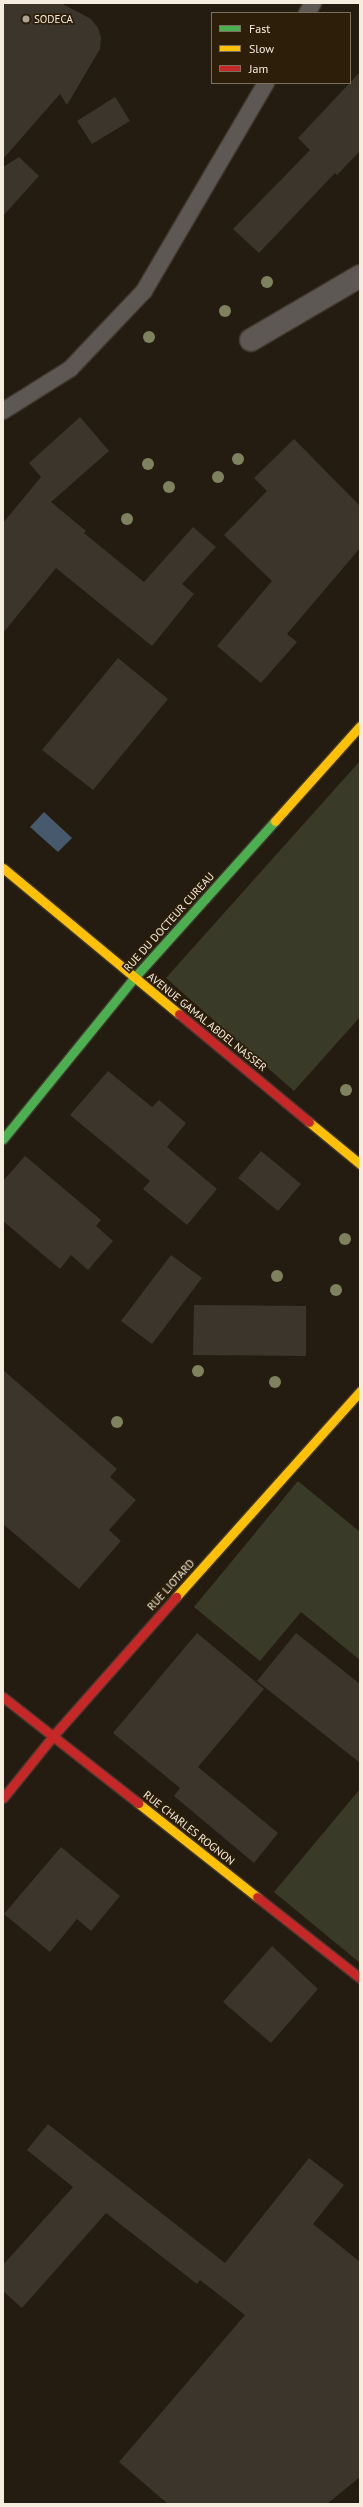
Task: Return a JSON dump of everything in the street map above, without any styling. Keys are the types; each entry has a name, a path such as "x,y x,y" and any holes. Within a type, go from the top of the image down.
{"street":[{"path":"251,340 360,276"},
{"name":"RUE DU DOCTEUR CUREAU","path":"3,1139 134,978 360,726"},
{"name":"AVENUE GAMAL ABDEL NASSER","path":"3,868 360,1164"},
{"name":"RUE LIOTARD","path":"3,1798 53,1736 360,1391"},
{"name":"RUE CHARLES ROGNON","path":"3,1697 360,1978"}],"lane":[{"path":"308,12 313,3"},
{"path":"3,411 70,369 144,290 265,84"}],"green space":[{"path":"360,761 360,1017 294,1091 166,978"},
{"path":"298,1481 360,1532 360,1660 301,1612 260,1661 194,1607"},
{"path":"360,1789 360,1963 274,1892"}],"water":[{"path":"44,812 72,838 58,852 30,827"}],"building":[{"path":"3,3 61,3 91,19 98,28 101,38 100,49 67,105 60,94 3,159"},
{"path":"360,72 360,151 337,175 335,173 259,253 233,229 310,150 298,138 349,84 351,84 351,82"},
{"path":"115,97 130,121 92,144 77,121"},
{"path":"19,157 39,176 3,216 3,167"},
{"path":"80,417 109,451 51,502 86,531 84,533 144,582 193,527 216,547 182,584 194,594 152,646 56,568 3,633 3,523 41,477 29,463"},
{"path":"294,439 360,506 360,548 287,634 297,642 261,683 217,646 272,581 224,535 267,491 254,478"},
{"path":"118,658 168,699 93,790 42,750"},
{"path":"108,1071 152,1107 159,1100 186,1123 167,1147 217,1189 187,1225 143,1189 150,1181 70,1115"},
{"path":"261,1151 301,1184 278,1211 238,1178"},
{"path":"25,1156 101,1220 96,1226 113,1241 88,1270 71,1255 60,1269 3,1221 3,1181"},
{"path":"171,1255 202,1278 152,1344 121,1321"},
{"path":"194,1305 306,1306 306,1356 193,1355"},
{"path":"3,1370 117,1469 110,1477 136,1500 109,1530 121,1541 79,1589 3,1524"},
{"path":"197,1633 264,1689 198,1767 278,1833 254,1863 174,1796 180,1788 113,1733"},
{"path":"296,1633 360,1684 360,1763 257,1681"},
{"path":"61,1847 120,1896 91,1931 77,1919 50,1952 4,1914"},
{"path":"272,1946 318,1989 271,2043 223,2002"},
{"path":"48,2124 225,2263 309,2158 344,2185 313,2224 360,2262 360,2477 327,2504 168,2504 119,2462 245,2315 200,2280 197,2284 106,2213 22,2308 3,2291 3,2265 73,2187 27,2150"}],"traffic: fast":[{"path":"3,1139 134,978 275,821"}],"traffic: slow":[{"path":"275,821 360,726"},
{"path":"3,868 179,1014"},
{"path":"309,1122 360,1164"},
{"path":"176,1597 360,1391"},
{"path":"138,1803 257,1897"}],"traffic: jam":[{"path":"179,1014 309,1122"},
{"path":"3,1798 53,1736 176,1597"},
{"path":"3,1697 138,1803"},
{"path":"257,1897 360,1978"}],"place":[{"name":"SODECA","path":"26,19"}]}
